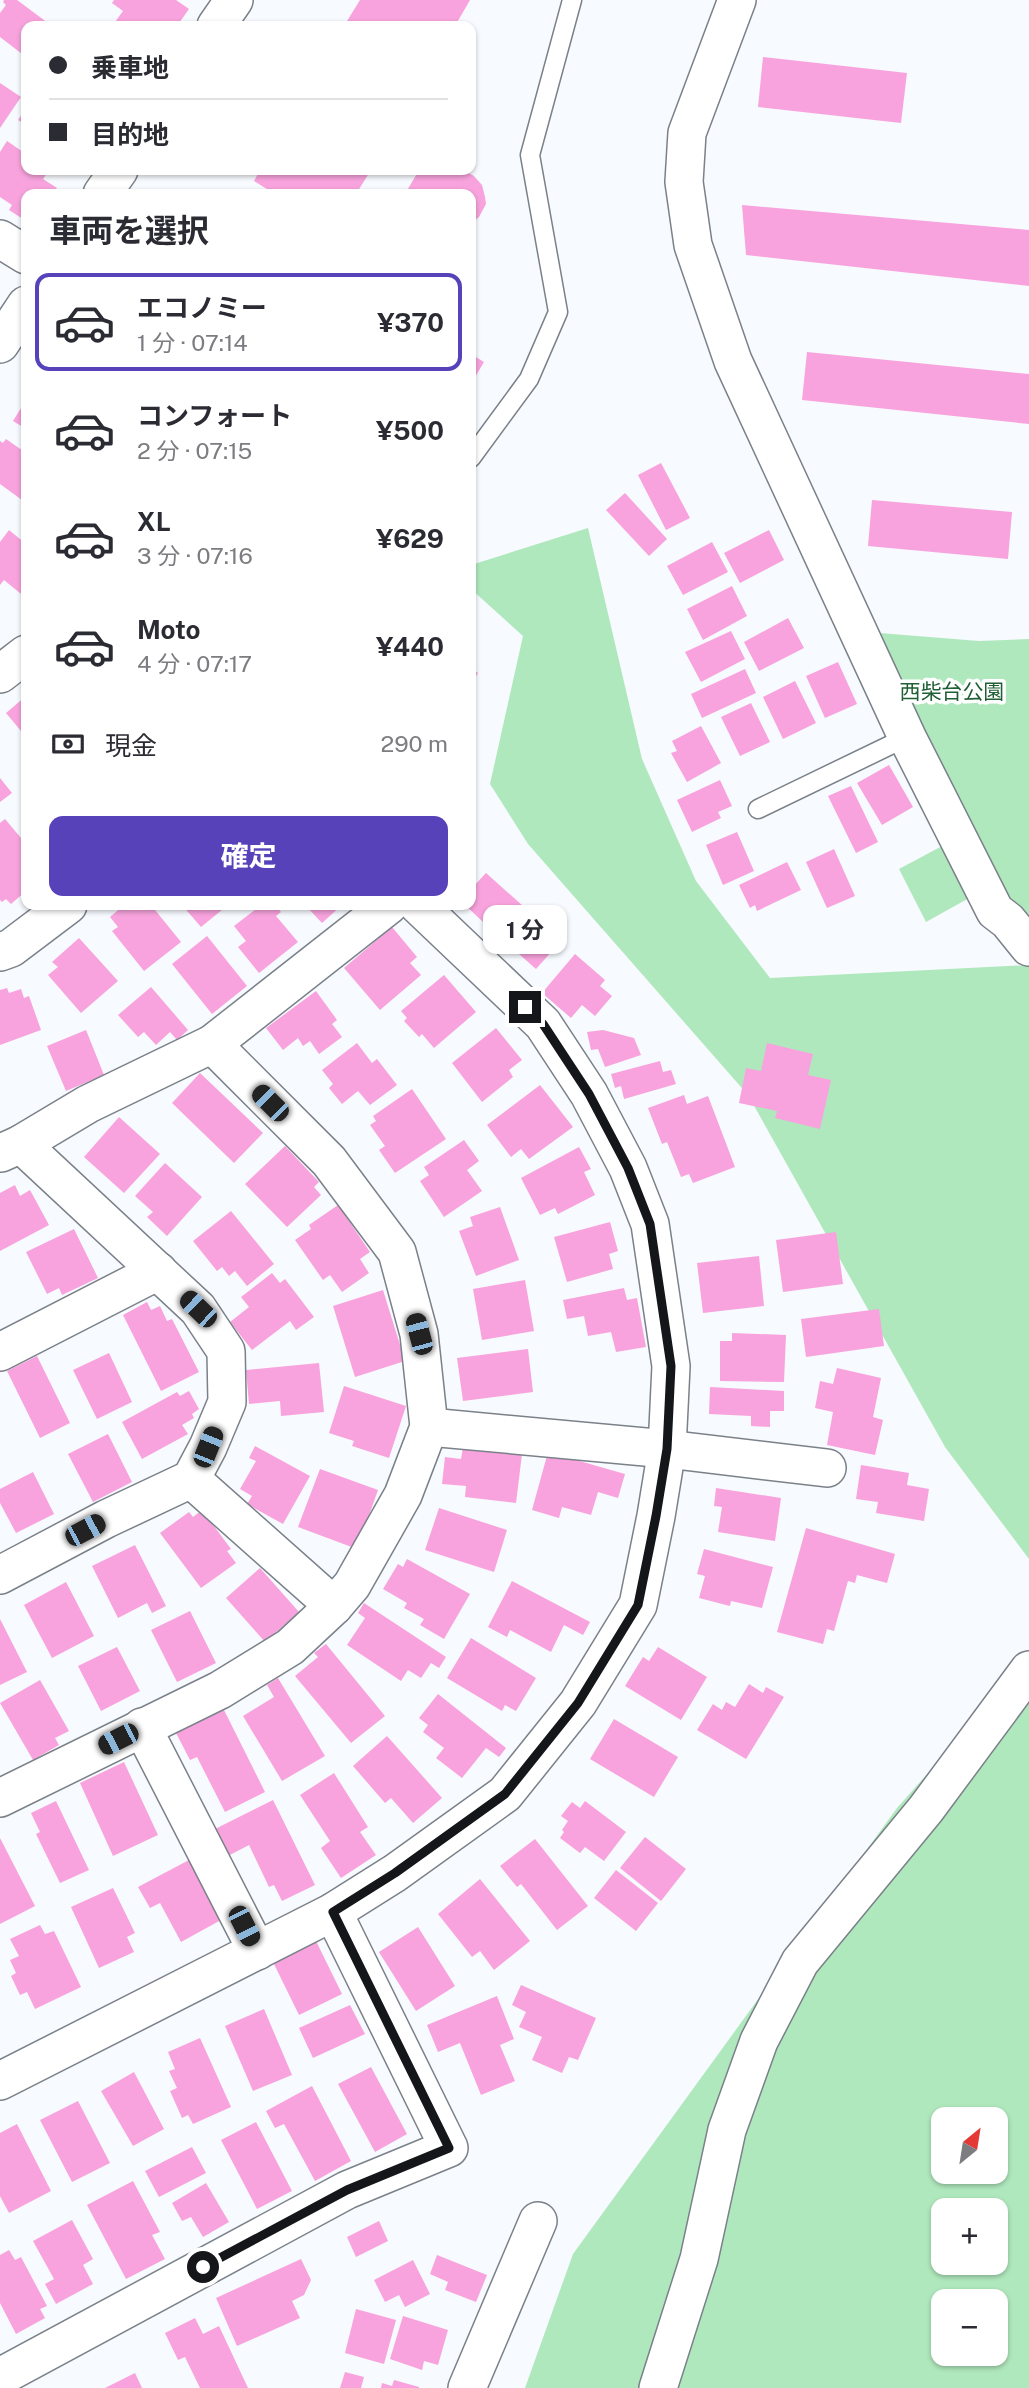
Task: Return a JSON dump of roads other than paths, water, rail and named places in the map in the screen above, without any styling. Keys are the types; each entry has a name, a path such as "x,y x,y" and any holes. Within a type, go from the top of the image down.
{"street":[{"path":"219,21 234,0"},
{"path":"737,0 687,133 684,182 693,245 733,361 907,737 995,911 1008,921 1029,947"},
{"path":"0,239 21,252"},
{"path":"0,344 21,312"},
{"path":"0,674 21,658"},
{"path":"0,952 11,948 61,910"},
{"path":"0,1574 191,1479 227,1402 226,1351 198,1309 158,1271 11,1149 88,1104 212,1044 383,910"},
{"path":"0,2081 333,1912 395,1873 505,1794 578,1703 638,1605 667,1449 671,1366 650,1224 628,1168 589,1094 543,1024 423,910"},
{"path":"0,1798 220,1690 290,1647 334,1606 352,1585 403,1496 429,1427 419,1334 397,1252 329,1161 212,1044"},
{"path":"0,1352 158,1271"},
{"path":"429,1427 667,1449 827,1468"},
{"path":"191,1479 334,1606"},
{"path":"658,2388 699,2259 727,2130 759,2041 770,2019 800,1962 926,1809 1029,1670"},
{"path":"142,1727 257,1951"},
{"path":"0,2376 39,2373 347,2190 449,2148 333,1912"},
{"path":"467,2388 538,2221"}],"lane":[{"path":"476,451 529,379 558,312 530,155 572,0"},
{"path":"758,809 907,737"}],"park label":[{"name":"西柴台公園","path":"952,692"}]}
